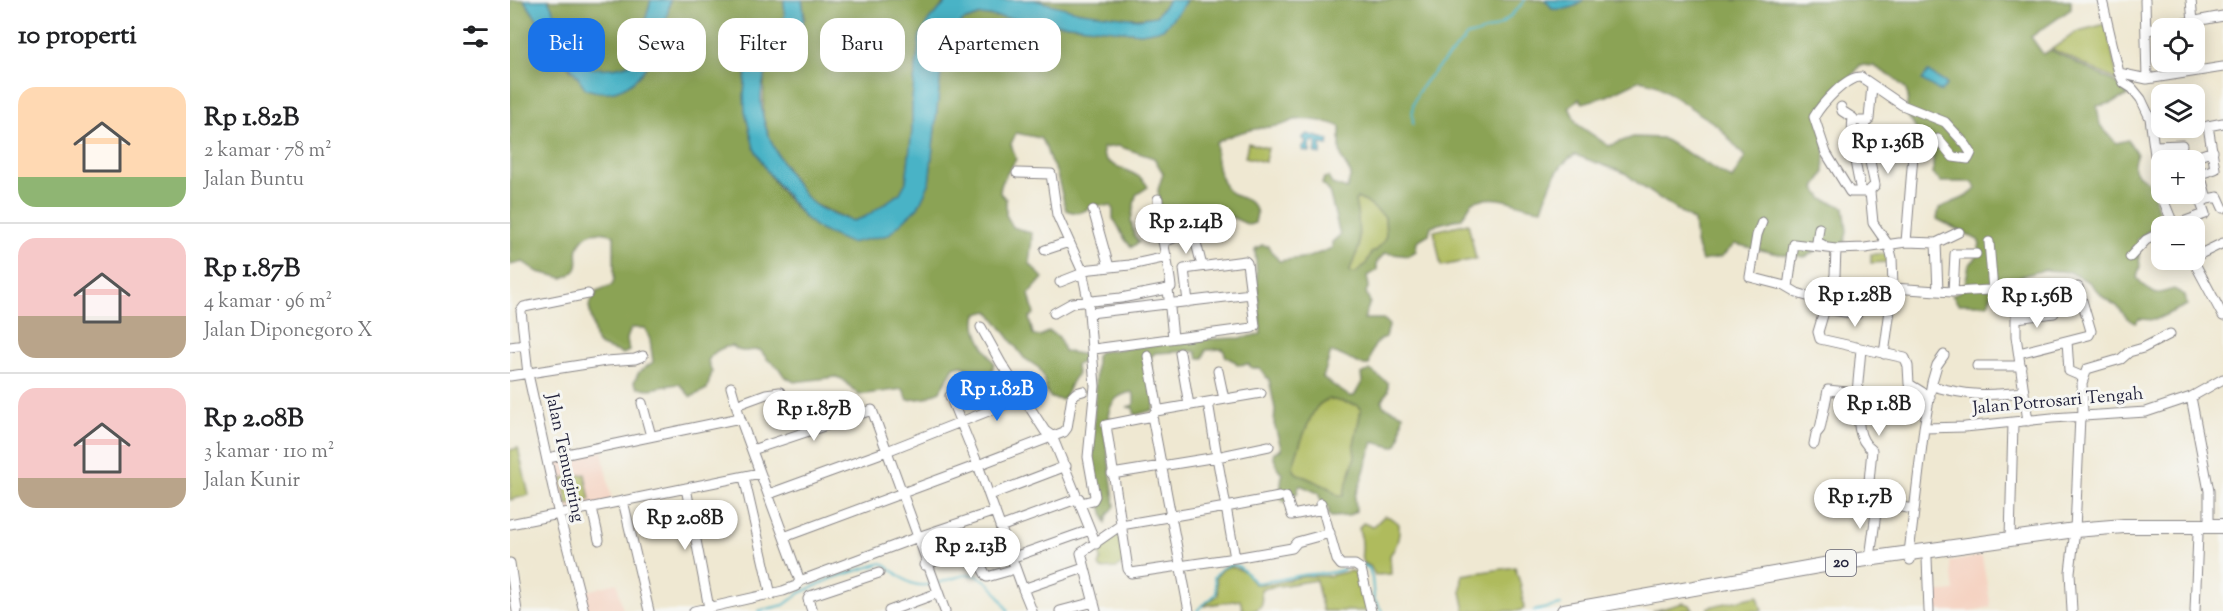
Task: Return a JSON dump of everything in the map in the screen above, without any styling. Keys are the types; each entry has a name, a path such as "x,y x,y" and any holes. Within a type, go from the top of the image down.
{"highway":[{"name":"20","path":"1563,611 1609,607 2010,539 2210,529 2223,534"},
{"name":"20","path":"1847,566 1870,558 1909,556 1928,558 2074,535"}],"street":[{"path":"2102,0 2119,73 2124,83 2132,88 2146,108 2152,124 2160,192 2169,216"},
{"path":"2145,0 2148,79"},
{"path":"2191,0 2193,18"},
{"path":"2205,20 2223,16"},
{"path":"2147,30 2151,29"},
{"path":"2119,73 2148,79 2223,66"},
{"path":"1864,121 1866,143 1875,188 1865,193 1848,196 1821,142 1814,117 1835,92 1851,79 1859,76 1902,105 1945,122 1969,148 1971,158 1965,160 1953,157 1938,139 1930,146 1913,146 1899,150 1896,141 1866,143"},
{"path":"1852,122 1869,118 1872,85"},
{"path":"1841,107 1852,117 1856,170 1865,193 1870,194 1872,220 1888,246 1892,258 1892,302 1884,354"},
{"path":"2207,199 2200,174 2215,170 2208,126 2223,123"},
{"path":"1813,130 1824,156 1829,164 1834,166"},
{"path":"1906,242 1913,146"},
{"path":"2155,146 2182,146"},
{"path":"2205,154 2213,151"},
{"path":"1000,527 1080,500 1093,500 1095,496 1088,451 1095,394 1094,349 1082,272 1058,215 1050,169 1017,173"},
{"path":"2200,216 2205,214 2201,202 2207,199 2218,197 2223,208"},
{"path":"1158,199 1160,229 1171,287 1168,289 1173,338"},
{"path":"1093,210 1109,267"},
{"path":"1762,222 1750,277 1788,287 1826,306 1857,314 1860,299 1892,302"},
{"path":"1819,228 1817,244 1835,249"},
{"path":"1163,242 1193,231 1202,266"},
{"path":"1788,287 1794,244 1835,249 1888,246 1906,242 1936,243 1959,232"},
{"path":"2130,256 2145,240 2151,237"},
{"path":"1045,250 1069,242"},
{"path":"1936,243 1938,291"},
{"path":"1989,243 1993,290"},
{"path":"2205,252 2223,243"},
{"path":"1835,249 1835,275 1818,332 1820,339 1905,358 1909,384 1930,397"},
{"path":"1953,292 1954,255 1958,253 1977,254"},
{"path":"1060,282 1082,272 1167,257"},
{"path":"1094,349 1254,327 1247,263 1245,261 1184,269 1188,302"},
{"path":"2200,270 2222,311"},
{"path":"1893,288 1953,292 1993,290 2014,292 2048,287"},
{"path":"2019,353 2089,335 2091,331 2078,287"},
{"path":"1054,313 1072,303 1120,298 1168,289"},
{"path":"2014,292 2017,318 2016,336 2028,421"},
{"name":"Jalan Temugiring","path":"584,611 559,515 528,374 521,311 524,307 588,294"},
{"path":"1090,313 1251,294"},
{"path":"2017,318 2054,313"},
{"path":"981,327 1001,363 1045,431 1052,436 1096,544"},
{"path":"2072,611 2070,572 2083,377 2090,367 2121,359 2129,352 2143,348 2170,334"},
{"path":"2067,341 2069,371 2083,377"},
{"path":"510,347 525,345"},
{"path":"1861,349 1857,393 1860,395 1859,431 1865,445 1872,451 1867,502"},
{"path":"1180,353 1190,405"},
{"path":"1909,556 1924,428 1937,365 1944,355"},
{"path":"510,376 643,356"},
{"path":"1148,356 1162,467 1189,611"},
{"path":"1977,366 2021,366"},
{"path":"1218,371 1224,399"},
{"name":"Jalan Potrosari Tengah","path":"1924,428 2146,412 2191,397 2223,379"},
{"path":"1932,386 1957,393 1986,396 2024,392"},
{"path":"731,387 740,418 800,581"},
{"path":"1814,444 1816,434 1820,429 1827,391 1830,389 1857,393"},
{"path":"784,537 1060,434 1067,430 1072,397 1083,391"},
{"path":"736,405 766,394 780,392"},
{"path":"1261,393 1190,405 1106,425 1128,570 1131,573 1180,567 1292,548 1297,542 1330,533"},
{"path":"950,396 990,495 1032,611"},
{"path":"769,495 1024,397"},
{"path":"2191,397 2211,506 2210,529 2195,611"},
{"path":"1208,402 1235,558"},
{"path":"642,403 651,436"},
{"path":"753,450 869,410 943,611"},
{"path":"548,458 740,418"},
{"path":"2010,539 2013,423"},
{"path":"1112,474 1162,467 1269,446"},
{"path":"990,495 1066,466"},
{"path":"510,524 760,473"},
{"path":"744,477 771,595"},
{"path":"686,488 709,608"},
{"path":"1828,494 1877,505 1914,509"},
{"path":"1060,611 1095,606 1080,554 1121,525 1283,497 1292,515 1322,506 1337,560 1341,565 1352,565 1361,569 1371,611"},
{"path":"623,501 649,611"},
{"path":"1870,558 1877,505"},
{"path":"592,508 598,540"},
{"path":"694,611 737,606 771,595 796,586 800,581 916,537 995,511"},
{"path":"1011,558 1090,530"},
{"path":"926,565 971,548 987,577 1015,569"},
{"path":"1928,558 1929,611"},
{"path":"510,563 517,611"},
{"path":"1023,589 1084,568"},
{"path":"812,611 808,599 810,596 879,573"},
{"path":"889,611 934,587"}],"shaded area":[{"path":"602,451 612,502 559,512 550,461"},
{"path":"1982,556 1991,607 1971,611 1932,611 1931,593 1954,591 1950,562"},
{"path":"617,583 623,611 585,611 580,593"}],"green space":[{"path":"510,0 524,0 536,18 528,18 528,72 580,72 631,83 636,72 706,72 706,18 663,18 670,0 784,0 783,18 718,18 718,72 746,72 745,102 748,124 763,164 788,199 820,230 918,207 929,184 941,72 1061,72 1061,24 1141,33 1180,10 1186,0 1545,0 1553,9 1578,5 1583,0 2071,0 2071,9 2031,37 2043,54 2051,50 2115,82 2128,95 2112,103 2097,106 2100,125 2116,143 2128,140 2137,154 2134,162 2135,171 2151,187 2151,204 2157,204 2160,216 2151,216 2151,230 2137,240 2140,266 2137,278 2146,288 2156,294 2174,289 2185,295 2187,305 2155,320 2139,319 2135,323 2127,318 2117,306 2104,298 2089,282 2070,272 2044,270 2022,276 1993,291 1988,304 1958,304 1952,295 1964,289 1969,265 1976,258 1980,244 1978,240 1937,219 1939,208 1963,198 1976,189 1973,182 1941,182 1933,174 1933,147 1922,139 1906,113 1908,96 1905,88 1874,66 1860,65 1852,77 1823,105 1824,173 1815,188 1823,199 1844,207 1847,231 1844,245 1822,247 1805,257 1773,253 1735,244 1721,257 1702,261 1696,243 1694,221 1625,173 1575,155 1568,159 1558,171 1542,209 1500,199 1483,199 1472,202 1462,218 1431,226 1429,234 1417,241 1416,251 1408,256 1385,253 1377,262 1377,270 1367,276 1369,286 1366,292 1370,302 1364,319 1383,319 1387,322 1389,326 1386,337 1375,345 1369,365 1331,352 1323,378 1349,396 1354,396 1362,382 1361,374 1370,370 1388,383 1388,391 1382,401 1383,406 1403,414 1397,445 1393,447 1373,442 1355,496 1356,511 1348,516 1331,517 1328,514 1329,509 1322,503 1318,493 1302,486 1299,486 1297,494 1285,502 1282,501 1280,495 1282,474 1273,455 1274,452 1281,450 1281,447 1274,424 1275,409 1269,379 1260,368 1252,368 1248,364 1237,365 1236,362 1226,357 1223,349 1206,350 1203,358 1198,358 1194,351 1155,353 1150,358 1156,399 1153,410 1135,415 1133,408 1127,407 1134,405 1132,392 1122,395 1113,403 1108,416 1112,419 1104,425 1115,506 1108,515 1106,523 1094,480 1096,356 1099,352 1184,340 1240,338 1261,334 1255,249 1262,245 1268,246 1279,261 1309,257 1332,248 1332,242 1340,235 1329,191 1322,184 1324,178 1328,177 1332,184 1347,189 1351,174 1340,151 1340,127 1319,121 1295,120 1282,125 1240,133 1216,143 1218,168 1222,181 1232,193 1249,201 1257,213 1255,223 1249,225 1229,216 1223,229 1220,230 1205,220 1201,212 1192,208 1173,216 1171,227 1163,225 1158,190 1163,173 1154,158 1118,146 1103,148 1103,155 1107,160 1136,175 1148,187 1136,195 1131,220 1134,235 1139,242 1132,247 1113,219 1111,206 1095,205 1079,213 1066,210 1056,171 1045,145 1040,138 1016,133 1011,144 1016,159 1003,180 1000,193 1006,199 1006,215 1013,227 1031,233 1030,264 1043,278 1029,294 1034,314 1029,318 1033,334 1041,336 1049,331 1059,337 1064,351 1087,357 1086,360 1076,365 1077,375 1062,400 1051,398 1046,391 1044,378 1039,368 1024,358 989,311 977,314 976,327 980,340 994,363 992,372 977,374 961,365 954,367 940,391 926,398 908,400 903,389 859,395 842,379 836,377 794,382 784,376 760,350 742,351 733,346 712,355 708,361 712,372 707,389 691,397 679,384 652,389 637,387 634,382 639,372 653,362 650,340 645,328 631,328 627,339 629,351 623,354 601,346 596,342 589,306 596,291 612,285 614,235 598,232 584,238 578,248 576,269 563,278 538,272 523,262 510,265","holes":["1640,80 1655,84 1718,126 1745,157 1732,179 1662,138 1633,137 1609,146 1577,124 1569,107 1579,99 1583,103 1607,96","1357,198 1385,217 1386,235 1376,251 1371,253 1366,264 1355,274 1349,272 1359,247 1355,201","1329,399 1357,405 1361,410 1354,445 1355,457 1343,496 1338,496 1329,488 1296,473 1293,468 1299,446 1314,411 1322,402"]},
{"path":"548,0 651,0 646,18 617,18 617,68 605,68 605,18 557,18"},
{"path":"802,0 949,0 943,4 933,18 917,18 917,59 906,182 900,193 865,217 853,221 813,204 801,191 772,146 763,117 764,78 768,72 808,72 808,18 805,17"},
{"path":"1034,0 1169,0 1156,16 1125,18 1079,12"},
{"path":"981,15 1008,18 972,18"},
{"path":"2106,24 2118,81 2052,49 2078,31"},
{"path":"1248,143 1268,148 1265,162 1245,157"},
{"path":"1357,198 1385,217 1386,235 1384,241 1376,251 1371,253 1366,264 1355,275 1349,272 1359,247 1355,201"},
{"path":"1468,223 1476,259 1441,266 1434,231"},
{"path":"1871,254 1888,254 1889,262 1871,263"},
{"path":"1329,399 1357,405 1361,410 1354,445 1355,457 1343,496 1338,496 1329,488 1296,473 1293,468 1314,411 1321,403"},
{"path":"518,448 529,495 510,500 510,450"},
{"path":"585,474 590,500 567,505 562,478"},
{"path":"1384,516 1399,524 1399,537 1390,555 1391,574 1375,575 1370,566 1362,560 1359,528 1363,523 1373,527"},
{"path":"1118,534 1124,562 1117,568 1101,569 1099,548"},
{"path":"1230,566 1246,572 1254,584 1272,584 1304,576 1329,576 1350,571 1360,573 1370,611 1323,611 1316,580 1261,589 1262,605 1256,610 1243,611 1240,600 1203,606 1218,595 1216,577 1223,569"},
{"path":"1515,567 1521,586 1524,609 1465,611 1461,592 1462,575"},
{"path":"1758,596 1762,611 1708,611 1708,607"},
{"path":"1683,603 1690,605 1693,610 1653,611"}],"water":[{"path":"524,0 548,0 557,18 537,18"},
{"path":"651,0 670,0 667,17 646,18"},
{"path":"784,0 802,0 804,18 783,18"},
{"path":"949,0 1034,0 1080,12 1138,19 1156,16 1169,0 1186,0 1163,29 1141,33 1061,24 1061,18 1008,18 981,15 972,18 931,18"},
{"path":"1545,0 1583,0 1573,7 1553,9"},
{"path":"917,59 917,72 941,72 929,184 918,207 888,235 850,243 820,230 804,217 767,171 754,148 745,111 746,72 767,72 761,92 763,119 773,145 787,170 801,191 815,205 853,221 865,217 900,193 906,182"},
{"path":"617,67 617,72 642,72 635,80 621,89 605,92 586,89 574,72 605,72 605,68"},
{"path":"1928,72 1947,84 1941,92 1922,80"},
{"path":"1307,134 1329,140 1328,145 1321,144 1321,155 1315,153 1317,143 1313,141 1309,146 1310,152 1303,151 1302,148 1307,142 1302,138"}],"waterway":[{"path":"1413,124 1413,107 1416,96 1437,69 1467,36 1500,25 1525,0"},
{"path":"758,611 784,605 800,593 833,578 882,563 911,583 932,584"},
{"path":"1197,611 1216,593 1214,577 1230,564 1240,567 1255,583 1344,569"},
{"path":"1362,565 1369,568 1374,599 1382,611"},
{"path":"938,583 959,576 980,577 992,586 1008,611"},
{"path":"1533,611 1561,605"}]}
